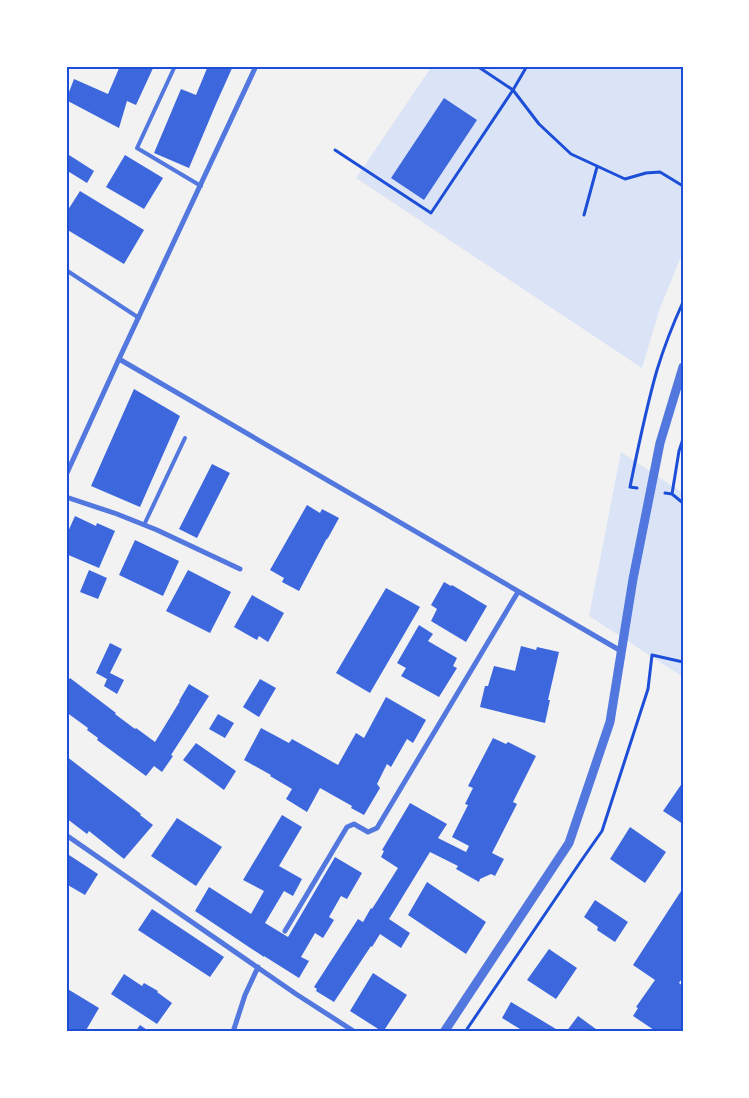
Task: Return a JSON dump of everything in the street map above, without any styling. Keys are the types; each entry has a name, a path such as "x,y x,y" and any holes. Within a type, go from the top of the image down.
{"street":[{"path":"66,475 256,66"},
{"path":"119,359 621,651"},
{"path":"444,1032 569,844 610,722 633,580 660,443 683,367"},
{"path":"66,497 144,525 240,569"},
{"path":"285,932 347,827 354,824 368,832 377,828 518,592"},
{"path":"66,835 296,994 355,1032"},
{"path":"233,1032 244,994 258,967"}],"lane":[{"path":"175,66 137,148 201,186"},
{"path":"66,270 139,318"},
{"path":"144,525 185,438"}],"path":[{"path":"477,66 513,90 539,124 571,154 625,179 646,173 660,172 683,186"},
{"path":"335,150 431,213 527,66"},
{"path":"584,215 597,167"},
{"path":"683,439 679,451 672,494 683,503"}],"shaded area":[{"path":"432,66 683,66 683,252 660,308 642,368 356,178"},
{"path":"621,452 683,493 683,677 589,616"}],"building":[{"path":"120,66 154,66 136,105 127,101 119,128 66,100 74,79 108,94"},
{"path":"208,66 233,66 189,168 154,153 181,89 196,95"},
{"path":"444,98 477,120 424,200 391,178"},
{"path":"69,155 94,171 87,183 66,170 66,160"},
{"path":"125,155 163,178 144,209 106,187"},
{"path":"80,191 144,230 124,264 66,229 66,213"},
{"path":"134,389 180,416 140,507 91,486"},
{"path":"212,464 230,473 197,538 179,529"},
{"path":"307,505 320,513 322,509 339,518 299,591 282,582 284,578 270,570"},
{"path":"75,516 96,526 97,523 115,531 99,568 66,554 66,536"},
{"path":"135,540 179,561 163,596 119,575"},
{"path":"89,570 107,578 98,599 80,592"},
{"path":"188,570 231,592 210,633 166,611"},
{"path":"444,582 487,606 466,642 431,621 437,609 431,605"},
{"path":"386,588 420,607 370,693 336,673"},
{"path":"252,595 284,613 268,642 259,636 257,640 234,627"},
{"path":"419,625 433,634 428,641 457,658 453,666 457,668 439,697 401,676 406,668 397,663"},
{"path":"110,643 122,649 110,673 124,680 117,694 104,686 107,679 96,673"},
{"path":"521,646 536,650 537,647 559,652 548,700 550,700 545,723 480,707 485,686 488,686 494,666 515,671"},
{"path":"70,678 115,714 155,742 189,684 209,696 162,772 154,766 146,776 97,740 98,738 87,730 88,728 66,712 66,683"},
{"path":"260,679 276,688 259,717 243,707"},
{"path":"386,697 426,720 413,743 407,739 391,767 387,764 377,784 380,788 364,815 320,788 307,812 286,799 292,789 244,760 261,728 289,743 292,739 338,765 356,733 364,738"},
{"path":"218,714 234,723 225,738 209,729"},
{"path":"493,738 506,744 508,742 536,756 513,802 517,804 492,853 504,859 495,876 491,874 480,879 479,882 456,869 458,866 430,852 389,919 410,933 401,948 380,934 334,1002 316,991 317,989 314,987 358,919 363,922 398,868 381,857 384,851 382,850 410,803 447,824 438,838 466,852 469,846 452,837 468,805 465,804 473,788 468,786"},
{"path":"196,743 236,771 224,790 183,760"},
{"path":"66,756 153,825 124,859 89,831 87,834 66,818"},
{"path":"683,782 683,824 663,811"},
{"path":"282,815 302,827 279,866 302,879 293,896 284,891 265,923 288,937 335,857 362,873 347,899 341,896 329,917 334,920 323,938 315,933 301,957 309,961 299,978 195,911 209,887 251,914 264,891 243,880"},
{"path":"177,818 222,847 196,886 151,856"},
{"path":"630,827 666,852 645,883 610,859"},
{"path":"66,853 98,874 85,895 66,884"},
{"path":"427,882 486,922 466,954 408,915"},
{"path":"683,888 683,977 679,983 683,986 683,1032 657,1032 633,1016 638,1008 636,1007 655,980 633,965"},
{"path":"595,900 628,922 615,942 597,930 598,927 584,917"},
{"path":"152,909 224,957 210,977 138,930"},
{"path":"549,949 577,968 556,999 527,980"},
{"path":"373,973 407,995 383,1032 350,1011"},
{"path":"124,974 142,986 144,983 158,991 172,1003 157,1024 111,994"},
{"path":"66,988 99,1008 85,1032 66,1032"},
{"path":"511,1002 561,1032 525,1032 502,1018"},
{"path":"578,1016 600,1032 566,1032"},
{"path":"140,1025 150,1032 135,1032"}]}
